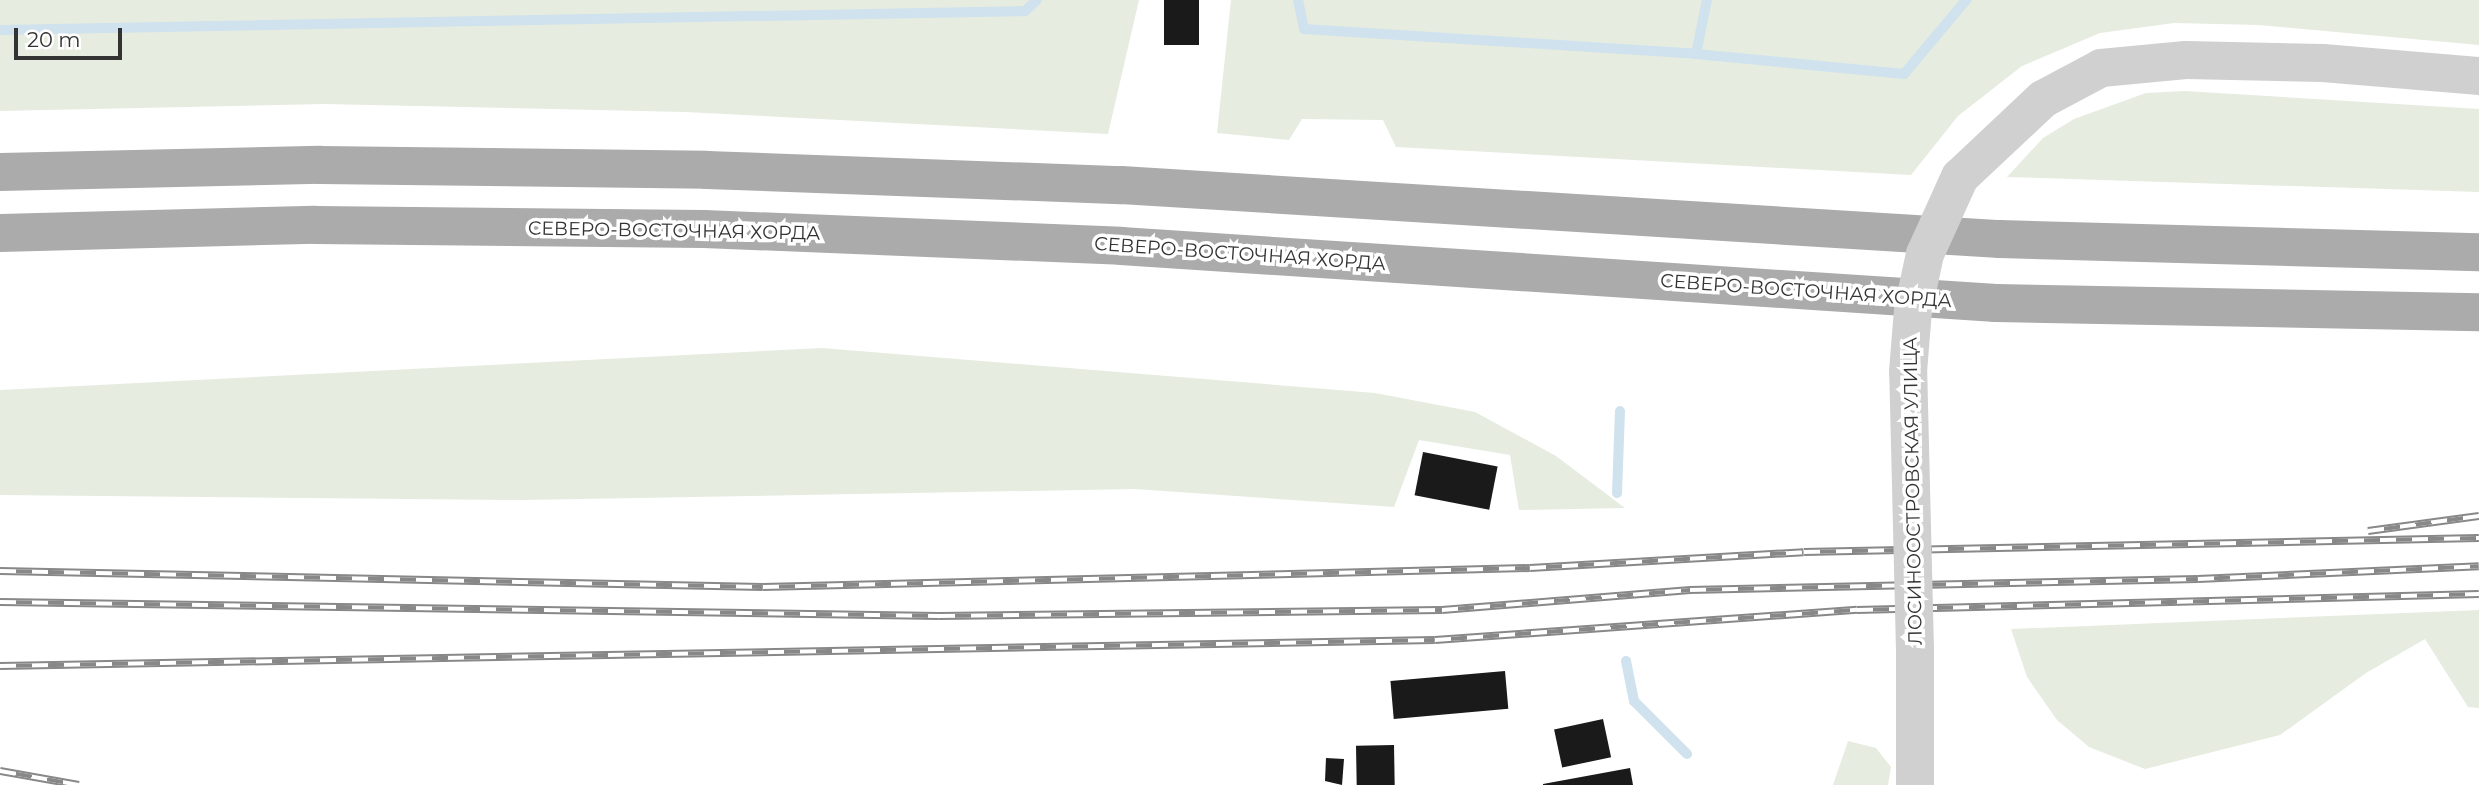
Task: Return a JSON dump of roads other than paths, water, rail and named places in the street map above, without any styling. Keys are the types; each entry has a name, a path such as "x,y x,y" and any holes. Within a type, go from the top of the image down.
{"main road":[{"path":"0,172 320,165 707,170 1135,186 2014,240 2479,252"},
{"name":"СЕВЕРО-ВОСТОЧНАЯ ХОРДА","path":"0,233 315,225 704,229 1121,246 1996,303 2479,312"}],"street":[{"name":"ЛОСИНООСТРОВСКАЯ УЛИЦА","path":"1915,785 1915,650 1908,372 1913,310 1925,254 1960,177 2043,99 2101,68 2227,61 2323,63 2479,76"}],"waterway":[{"path":"0,30 1025,11 1037,0"},
{"path":"1298,0 1304,29 1696,54 1904,74 1966,0"},
{"path":"1696,54 1707,0"},
{"path":"1617,493 1620,411"},
{"path":"1626,661 1634,701 1687,754"}],"railway":[{"path":"2368,531 2479,516"},
{"path":"0,571 763,587 1530,568 1804,552 2479,538"},
{"path":"0,602 939,616 1442,610 1690,590 2198,579 2479,566"},
{"path":"0,666 1435,640 1857,610 2479,594"},
{"path":"0,771 79,785"}]}
